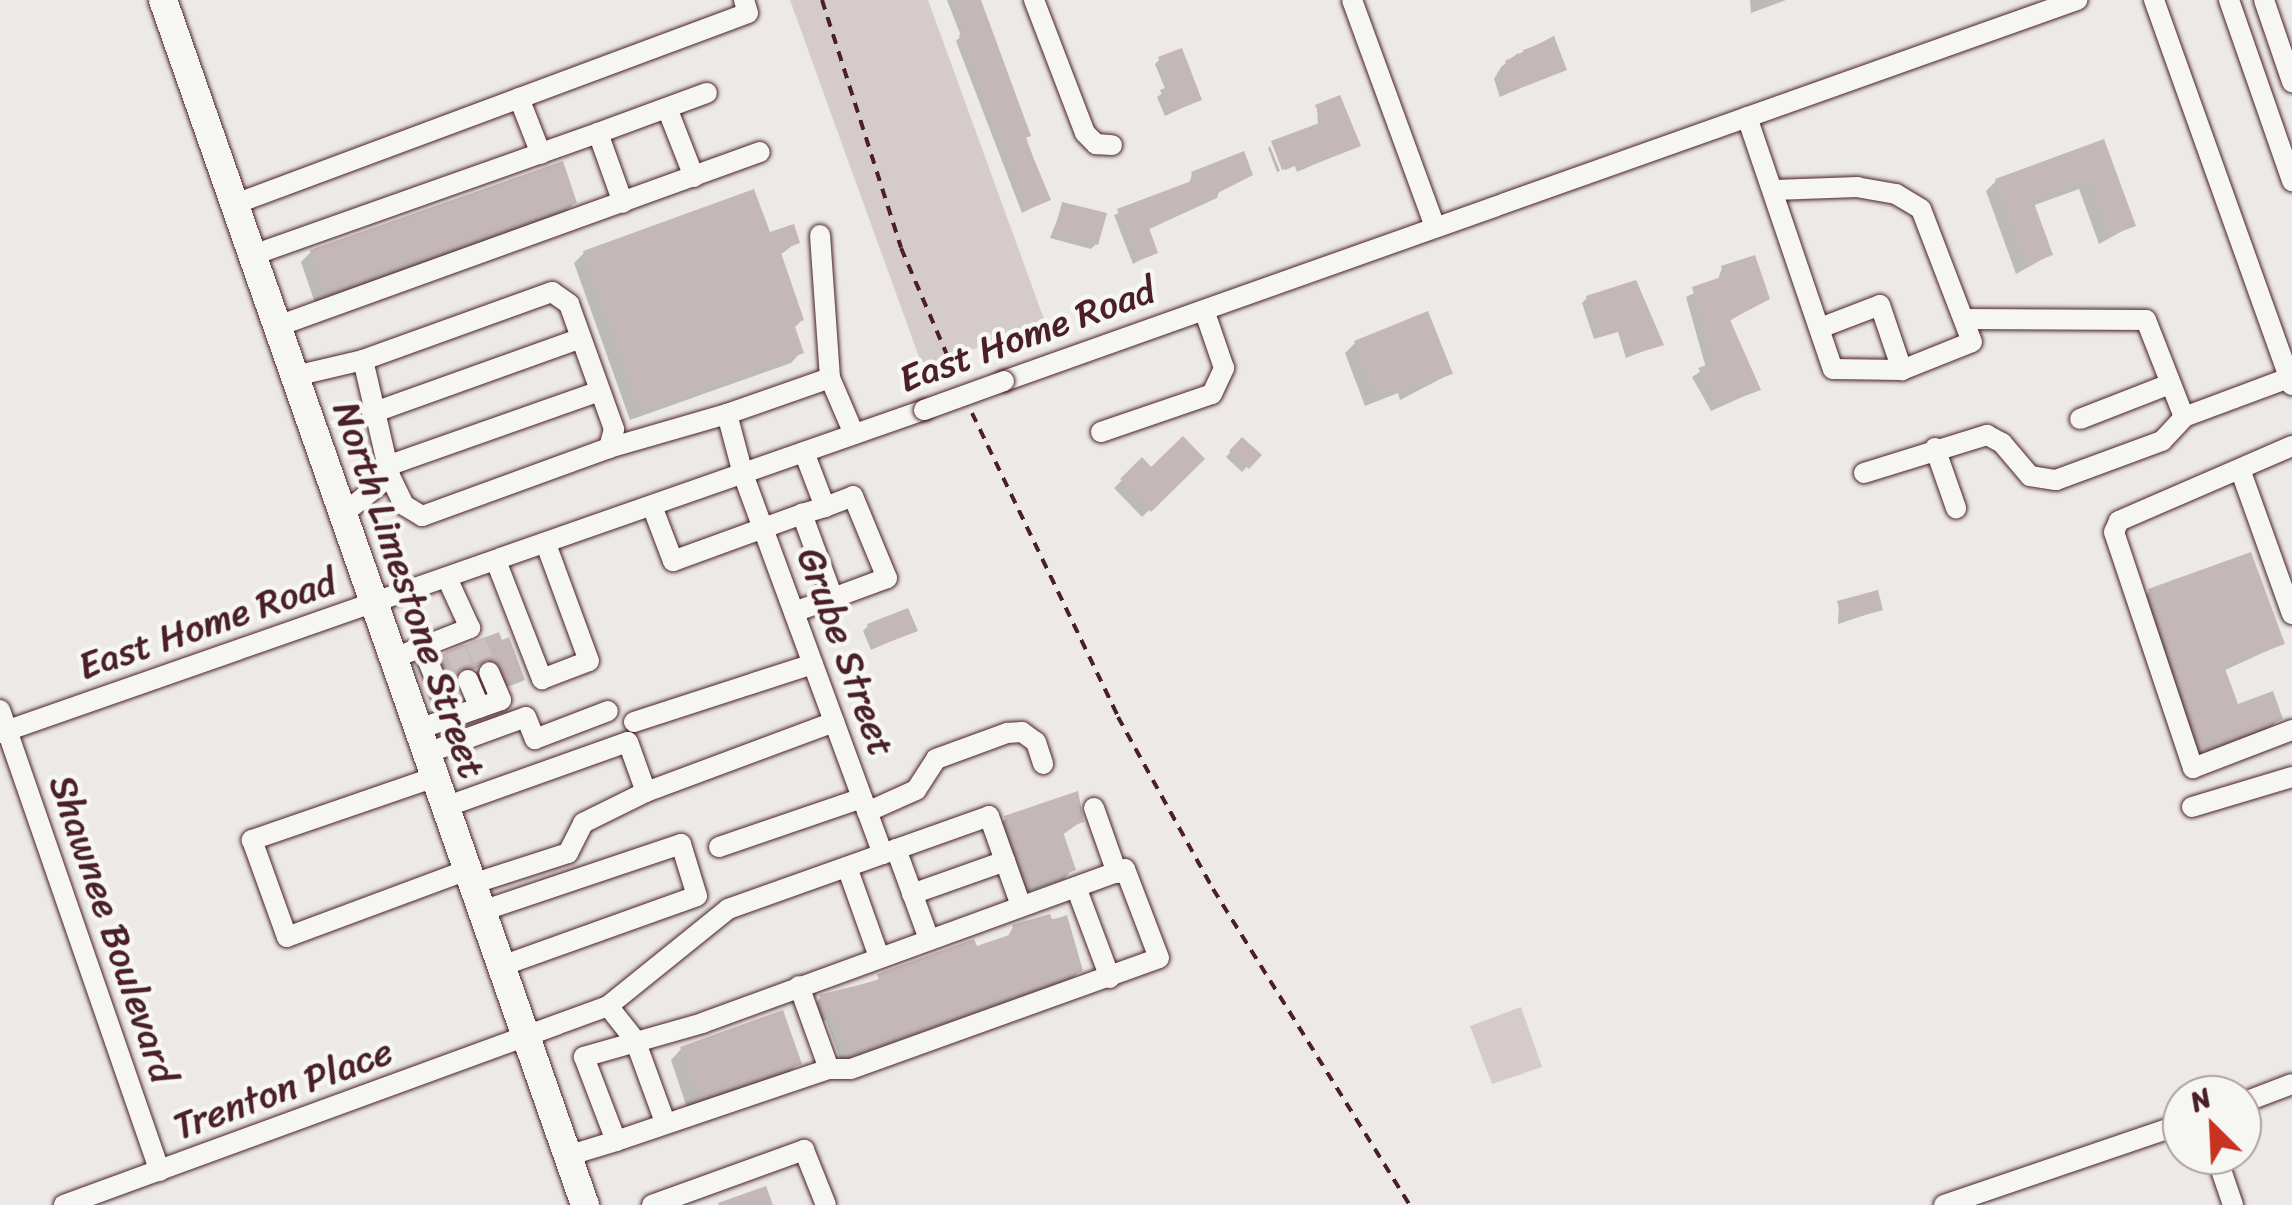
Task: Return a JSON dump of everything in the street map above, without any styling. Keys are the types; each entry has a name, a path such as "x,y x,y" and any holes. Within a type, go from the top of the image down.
{"main road":[{"name":"North Limestone Street","path":"164,0 584,1205"}],"street":[{"path":"235,204 748,13 744,0"},
{"path":"1034,0 1085,133 1096,144 1112,145"},
{"path":"1352,0 1435,227"},
{"name":"East Home Road","path":"4,732 496,562 1747,117 2020,9 2077,0"},
{"path":"1864,473 1987,435 2002,443 2030,476 2056,480 2162,441 2184,417 2290,382 2154,0"},
{"path":"2229,0 2292,180"},
{"path":"2264,0 2292,82"},
{"path":"253,255 707,92"},
{"path":"518,98 541,154"},
{"path":"666,108 694,177"},
{"path":"1747,117 1833,369 1902,370 1972,342 1921,209 1896,194 1858,187 1774,190"},
{"path":"598,133 623,202"},
{"path":"278,326 760,152"},
{"path":"820,235 830,378 854,434"},
{"path":"295,376 363,360 552,292 568,304 614,429 608,448"},
{"path":"1820,328 1880,305 1902,370"},
{"path":"1101,432 1212,394 1224,368 1204,310"},
{"path":"1964,319 2146,320 2184,417"},
{"path":"372,413 581,338"},
{"path":"363,360 388,471 404,505 422,516 608,448 727,414 830,378"},
{"path":"2080,419 2170,384"},
{"path":"343,514 388,471 600,391"},
{"name":"Grube Street","path":"727,414 743,474 865,805 912,894 928,939"},
{"path":"2292,446 2120,521 2114,532 2193,768 2198,806 2292,777"},
{"path":"1936,448 1956,508"},
{"path":"804,452 825,506"},
{"path":"2240,469 2283,562 2291,610"},
{"path":"652,506 673,561 852,496 887,578 794,612"},
{"path":"802,514 833,598"},
{"path":"496,562 542,679 589,661 546,544"},
{"path":"394,658 422,646 462,638 447,578"},
{"path":"422,646 451,718"},
{"path":"634,722 813,664"},
{"path":"427,753 451,718 501,700 478,676"},
{"name":"Shawnee Boulevard","path":"0,710 4,732 160,1170"},
{"path":"608,710 534,738 526,717 427,753 252,840 287,936 470,877 568,854 583,823 646,792 834,722"},
{"path":"2193,768 2292,730"},
{"path":"719,847 916,790 936,758 1006,732 1022,732 1036,742 1043,764"},
{"path":"445,806 628,742 646,792"},
{"path":"1094,808 1117,873"},
{"name":"Trenton Place","path":"64,1205 527,1039 608,1006 715,917 847,866 989,816 1005,861"},
{"path":"482,911 680,844 697,896 715,917"},
{"path":"912,894 1005,861 1022,906"},
{"path":"847,866 879,957"},
{"path":"567,1156 616,1141 665,1122 828,1069 851,1069 1159,958 1125,870 799,986 584,1057 616,1141"},
{"path":"1076,887 1110,978"},
{"path":"501,966 697,896"},
{"path":"799,986 828,1069"},
{"path":"608,1006 635,1040 665,1122"},
{"path":"2262,1095 2292,1084"},
{"path":"1944,1205 2162,1131"},
{"path":"652,1205 804,1150 826,1205"},
{"path":"2223,1175 2233,1205"}],"path":[{"path":"822,0 901,248 964,394"},
{"path":"972,412 1118,716 1213,889 1410,1205"}],"shaded area":[{"path":"790,0 928,0 1045,322 923,368"},
{"path":"1521,1007 1542,1067 1492,1084 1470,1026"}],"building":[{"path":"953,0 981,0 1031,136 1025,138 1051,200 1027,210 959,35 965,32"},
{"path":"1554,36 1567,70 1505,94 1497,73 1508,69 1505,61"},
{"path":"1182,48 1202,100 1169,113 1160,90 1170,86 1158,57"},
{"path":"1340,95 1361,146 1302,169 1300,163 1282,170 1271,141 1322,122 1315,105"},
{"path":"2104,139 2136,226 2109,236 2089,180 2033,200 2053,255 2026,265 1995,179"},
{"path":"1244,151 1253,175 1149,228 1158,253 1138,261 1117,209 1194,180 1191,172"},
{"path":"563,161 577,203 325,294 310,250"},
{"path":"754,189 770,232 794,224 800,243 780,250 804,320 794,324 804,353 640,412 583,251"},
{"path":"1062,202 1107,213 1098,245 1054,234"},
{"path":"1755,255 1770,299 1730,320 1761,390 1719,405 1698,368 1713,363 1692,287 1724,276 1721,266"},
{"path":"1636,280 1664,345 1631,355 1622,329 1599,336 1586,296"},
{"path":"1428,311 1453,374 1376,397 1354,341"},
{"path":"1183,436 1205,459 1151,512 1120,479 1142,457 1151,467"},
{"path":"1242,437 1262,455 1249,469 1229,451"},
{"path":"2251,552 2285,644 2224,666 2238,704 2273,691 2283,719 2201,750 2148,589"},
{"path":"1878,590 1883,610 1842,621 1837,601"},
{"path":"908,608 918,631 876,647 867,624"},
{"path":"499,632 502,640 509,637 525,680 510,686 490,658 476,669 462,668 453,685 440,655"},
{"path":"1078,791 1084,822 1062,829 1076,870 1028,886 1004,816"},
{"path":"1050,914 1052,920 1067,915 1083,971 849,1055 834,1014 826,1016 819,995 879,980 877,974 974,939 977,946 1015,933 1012,925"},
{"path":"783,1010 802,1064 698,1099 680,1047"},
{"path":"766,1186 773,1205 718,1203"}],"tunnel":[{"path":"475,641 489,672"},
{"path":"455,648 468,680"}]}
